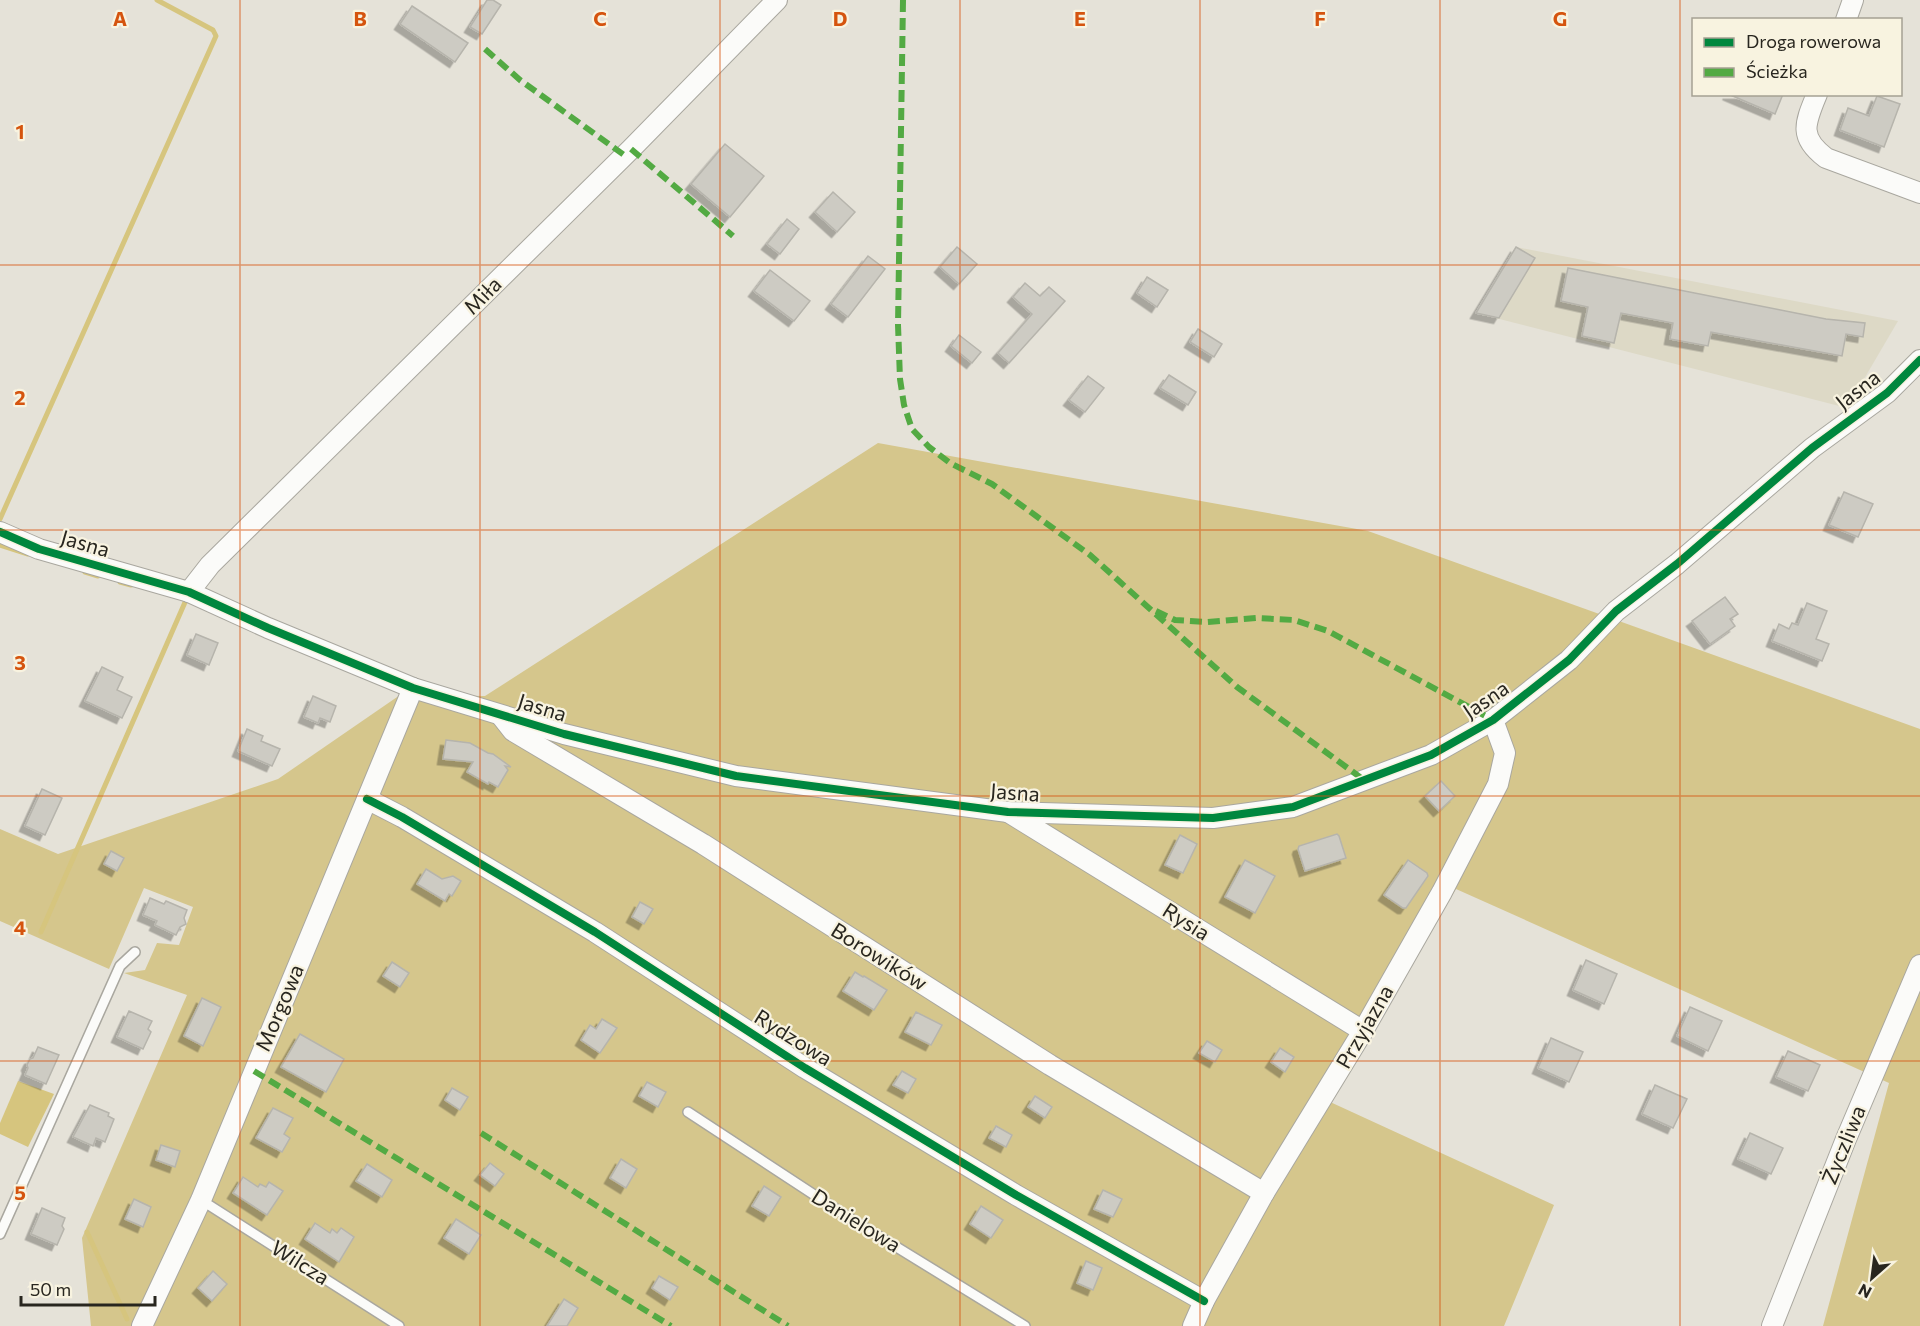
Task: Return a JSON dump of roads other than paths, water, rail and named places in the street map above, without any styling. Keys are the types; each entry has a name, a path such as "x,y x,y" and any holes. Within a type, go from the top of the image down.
{"street":[{"name":"Miła","path":"189,592 210,565 777,0"},
{"path":"1847,18 1853,0"},
{"path":"1815,96 1807,120 1806,136 1813,148 1826,158 1920,194"},
{"name":"Jasna","path":"0,532 39,549 189,592 268,628 413,688 564,734 735,776 1008,812 1213,818 1293,807 1431,755 1493,720 1569,660 1616,611 1677,564 1812,448 1887,393 1920,360"},
{"name":"Morgowa","path":"142,1326 201,1200 413,688"},
{"name":"Borowików","path":"500,714 513,731 703,844 1050,1065 1264,1193"},
{"name":"Przyjazna","path":"1193,1326 1204,1301 1264,1193 1363,1031 1442,892 1498,784 1505,753 1493,720"},
{"name":"Rydzowa","path":"367,799 402,817 595,932 805,1068 966,1165 1204,1301"},
{"name":"Rysia","path":"1008,812 1363,1031"},
{"name":"Życzliwa","path":"1772,1326 1846,1138 1920,965"}],"lane":[{"path":"0,1234 120,966 135,952"},
{"name":"Danielowa","path":"688,1113 851,1219 1025,1326"},
{"name":"Wilcza","path":"201,1200 399,1326"}],"waterway":[{"path":"0,519 216,36 213,30 157,0"},
{"path":"0,545 28,554"},
{"path":"85,572 98,576"},
{"path":"120,582 131,585"},
{"path":"41,932 186,600"},
{"path":"87,1232 127,1319"}]}
